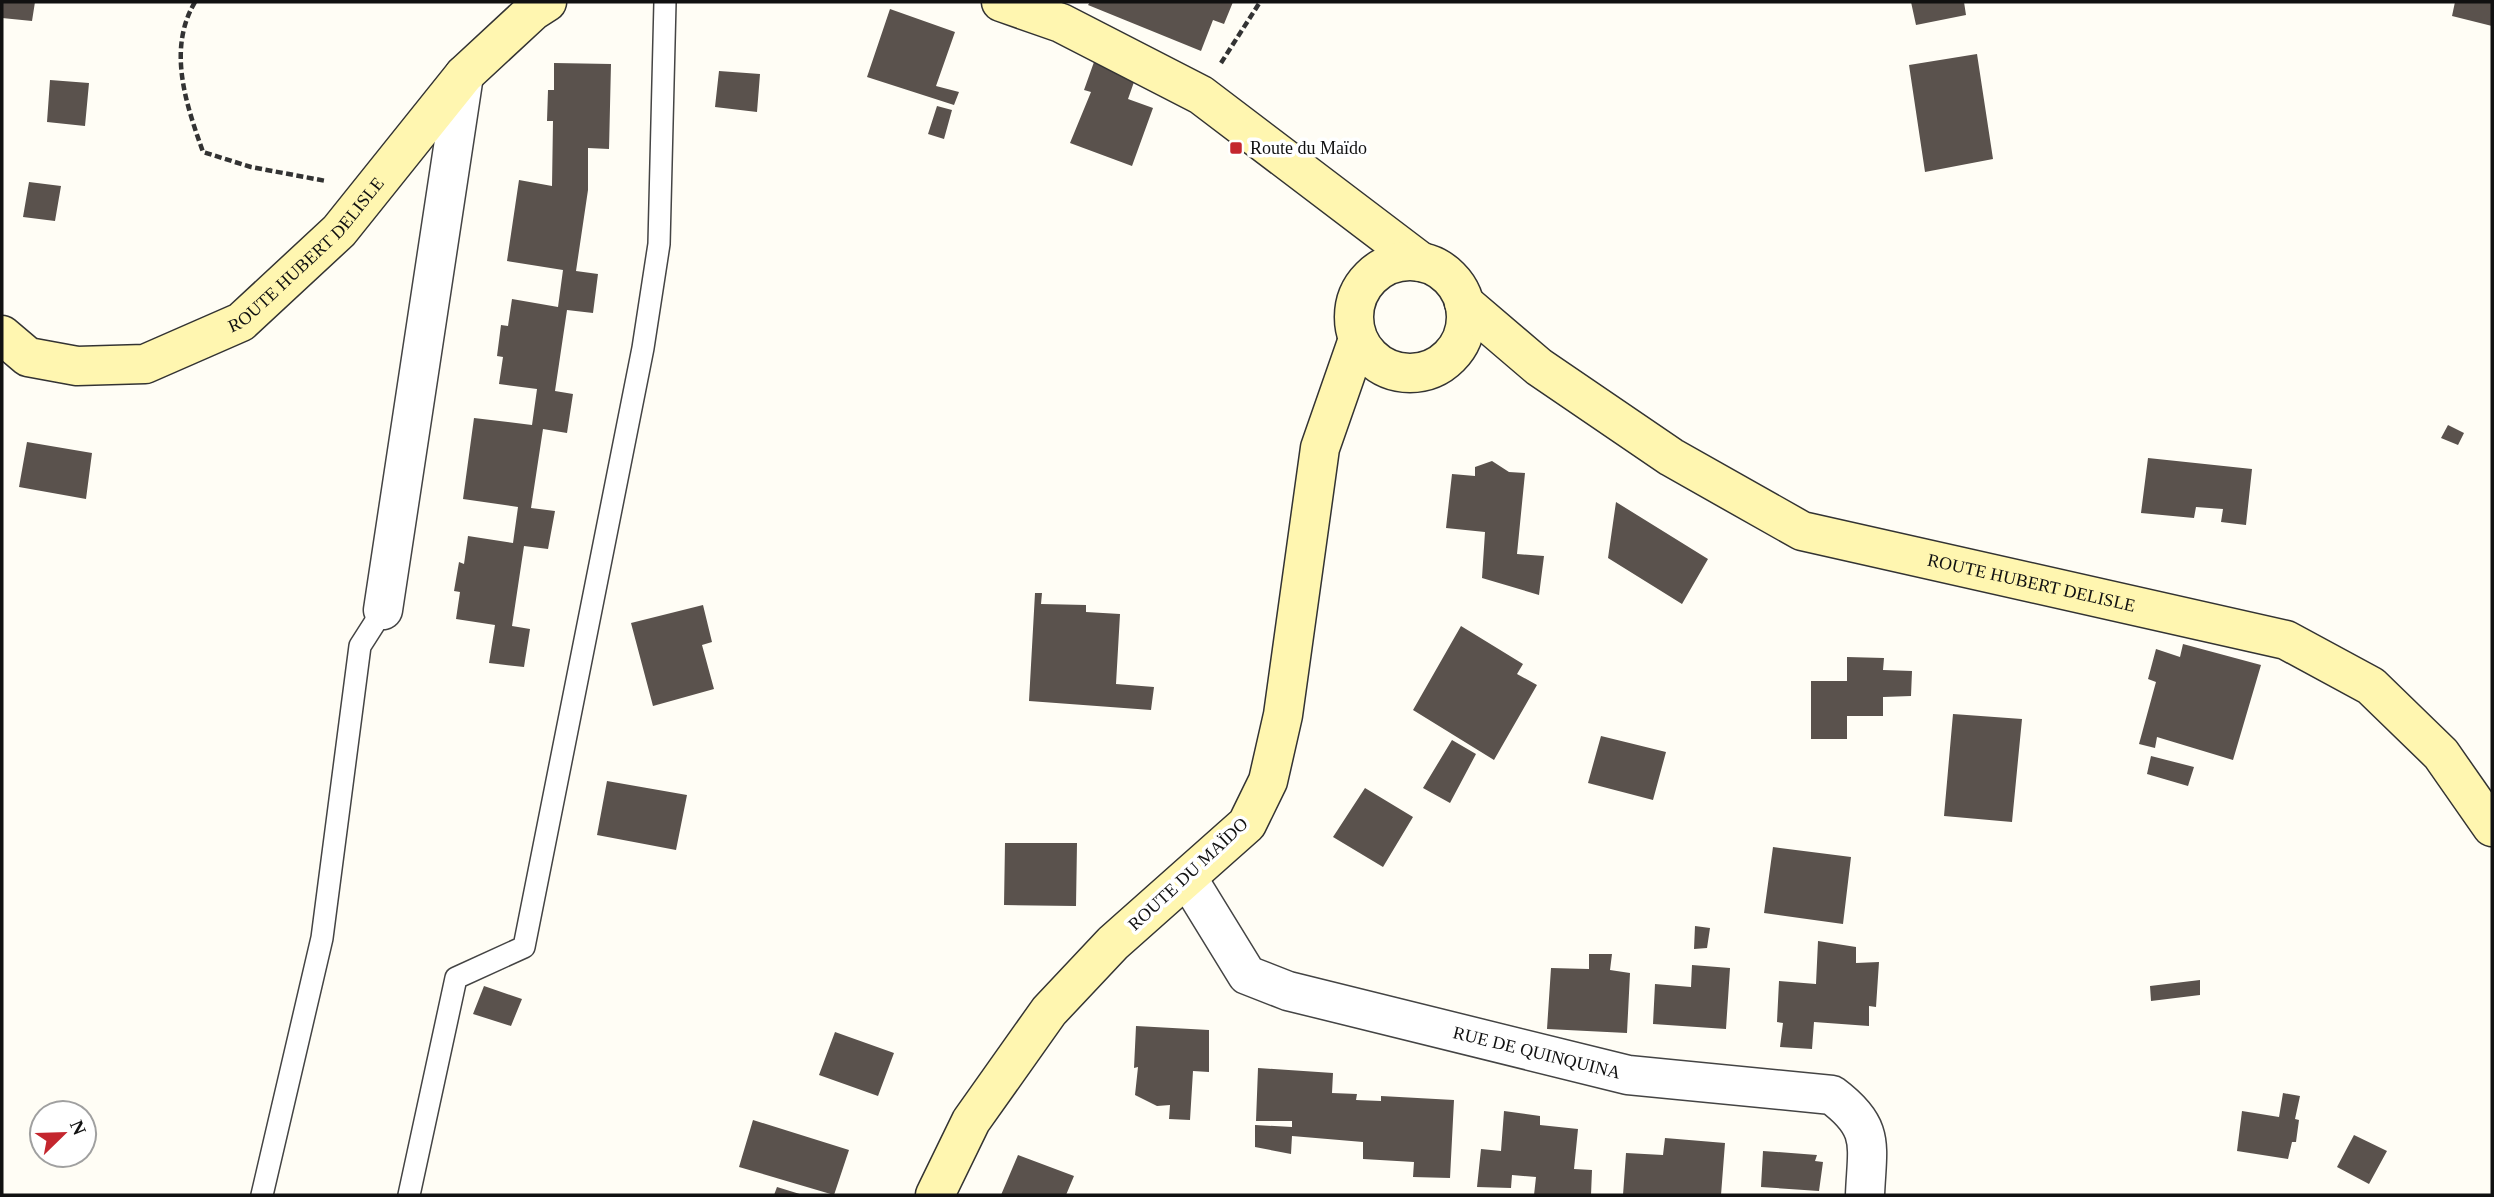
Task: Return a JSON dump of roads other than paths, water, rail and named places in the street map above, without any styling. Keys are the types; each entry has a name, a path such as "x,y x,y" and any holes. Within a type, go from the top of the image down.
{"main road":[{"name":"ROUTE HUBERT DELISLE","path":"2,335 28,357 77,366 145,364 241,322 339,231 464,75 533,10 547,2"},
{"path":"1001,2 1061,23 1201,95 1337,201 1421,262 1440,270 1455,284 1464,303 1466,324 1460,344 1447,360 1430,371 1411,374 1332,416"},
{"path":"1337,201 1364,258 1367,281"},
{"path":"1411,374 1379,365 1358,339 1355,309 1367,281 1382,268 1401,261 1421,262"},
{"name":"ROUTE HUBERT DELISLE","path":"1464,303 1539,367 1671,457 1802,531 2286,640 2371,686 2441,754 2492,827"},
{"name":"ROUTE DU MAÏDO","path":"935,1195 971,1121 1049,1010 1113,943 1247,824 1269,781 1283,715 1320,448 1358,339"},
{"name":"ROUTE HUBERT DELISLE","path":"1447,360 1505,358 1539,367"}],"street":[{"path":"383,610 464,75"},
{"name":"RUE DE QUINQUINA","path":"1188,878 1247,975 1287,991 1628,1075 1832,1095 1854,1112 1868,1139 1865,1195"}],"lane":[{"path":"409,1195 456,978 524,947 643,348 659,244 665,2"},
{"path":"262,1195 322,938 360,646 383,610"}],"place":[{"name":"Route du Maïdo","path":"1236,148"}]}
